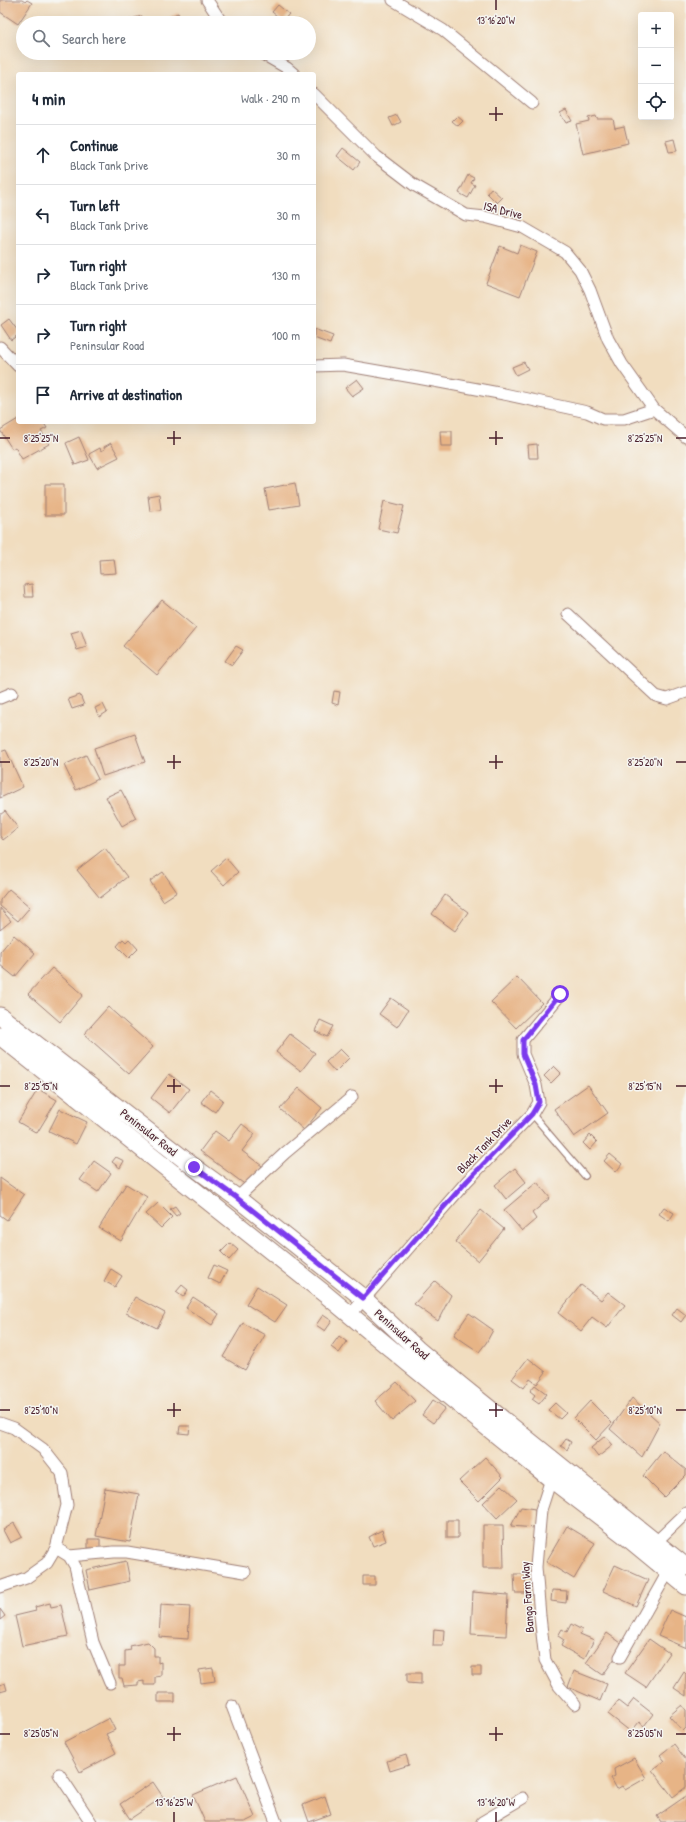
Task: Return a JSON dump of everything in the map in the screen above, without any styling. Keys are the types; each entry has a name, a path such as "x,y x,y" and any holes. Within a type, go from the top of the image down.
{"main road":[{"name":"Peninsular Road","path":"0,1016 194,1167 237,1198 363,1298 460,1385 686,1567"},
{"name":"Peninsular Road","path":"0,1036 351,1314 408,1364 623,1534 686,1586"}],"street":[{"path":"208,0 218,16"},
{"path":"393,0 443,30 532,103"},
{"path":"273,60 292,72"},
{"name":"ISA Drive","path":"316,96 376,156 414,185 447,202 466,215 496,220 522,227 565,252 580,270 590,290 608,339 622,364 654,409 686,437"},
{"path":"0,347 16,364"},
{"path":"316,366 343,365 418,378 519,397 587,412 603,419 624,419 654,409"},
{"path":"568,614 656,696 667,699 686,692"},
{"path":"0,698 12,693"},
{"name":"Black Tank Drive","path":"351,1314 363,1298 467,1181 532,1114 539,1102 536,1085 523,1054 523,1040 560,994"},
{"path":"237,1198 285,1153 352,1097"},
{"path":"0,1423 14,1428 43,1449 62,1473 66,1505 56,1548 47,1563 26,1578 0,1587"},
{"name":"Bango Farm Way","path":"552,1479 541,1510 536,1567 540,1616 545,1660 559,1686 575,1704"},
{"path":"656,1542 686,1513"},
{"path":"56,1548 69,1556 75,1566 94,1642 110,1683"},
{"path":"69,1556 127,1552 245,1572"},
{"path":"620,1657 668,1572"},
{"path":"232,1706 276,1822"},
{"path":"59,1774 91,1822"},
{"path":"482,1822 523,1798"}],"lane":[{"path":"532,1114 585,1176"}],"building":[{"path":"0,0 22,0 25,2 27,0 32,3 23,16 16,16 16,23 0,12"},
{"path":"278,5 289,14 287,16 277,16 272,12"},
{"path":"178,13 179,16 172,16"},
{"path":"566,110 572,121 566,123 560,113"},
{"path":"397,115 401,122 393,126 389,118"},
{"path":"457,116 463,121 458,126 452,121"},
{"path":"596,116 597,119 613,119 615,128 624,126 628,143 583,154 576,124 589,121 588,118"},
{"path":"674,139 677,151 669,152 666,141"},
{"path":"343,148 360,162 354,170 337,156"},
{"path":"468,175 474,178 471,183 475,185 468,198 459,193"},
{"path":"491,188 502,198 497,203 487,193"},
{"path":"520,245 537,252 520,296 486,283 500,246 517,253"},
{"path":"9,319 16,328 16,336 11,340 1,325"},
{"path":"316,330 333,336 330,344 316,339"},
{"path":"524,362 528,369 516,375 512,367"},
{"path":"357,379 364,388 352,396 345,388"},
{"path":"16,420 16,424 44,424 47,428 41,431 49,444 22,459 15,447 12,449 0,430"},
{"path":"440,431 452,431 452,446 441,446"},
{"path":"79,437 89,460 75,465 66,443"},
{"path":"111,443 119,457 97,468 89,454 100,448 101,451 105,449 104,447"},
{"path":"537,444 538,458 529,458 528,445"},
{"path":"295,483 299,505 269,510 265,489"},
{"path":"45,484 64,484 64,515 45,515"},
{"path":"159,494 161,510 150,511 148,496"},
{"path":"384,501 404,506 397,533 378,529"},
{"path":"114,559 116,573 100,574 99,560"},
{"path":"32,584 33,597 25,597 24,585"},
{"path":"162,600 196,628 157,675 123,646"},
{"path":"81,630 87,647 77,650 71,633"},
{"path":"236,646 243,650 232,665 225,661"},
{"path":"334,691 340,692 338,705 332,703"},
{"path":"80,695 84,705 72,709 68,699"},
{"path":"103,704 107,712 99,717 95,708"},
{"path":"135,734 145,762 103,776 94,748"},
{"path":"6,750 23,787 0,798 0,752"},
{"path":"86,755 98,779 76,790 64,765"},
{"path":"121,790 136,818 122,826 106,797"},
{"path":"5,811 18,828 3,840 0,836 0,815"},
{"path":"105,848 127,877 100,898 77,870"},
{"path":"226,858 238,872 224,885 211,871"},
{"path":"163,872 177,892 163,901 150,881"},
{"path":"9,889 30,907 18,921 0,906 0,900"},
{"path":"445,895 468,912 455,931 432,914"},
{"path":"0,908 11,921 0,930"},
{"path":"14,935 35,953 15,977 0,965 0,952"},
{"path":"123,939 126,942 129,939 138,949 129,958 117,946"},
{"path":"52,968 83,995 60,1022 28,994"},
{"path":"517,977 542,1003 516,1028 491,1002"},
{"path":"391,998 408,1010 397,1027 379,1014"},
{"path":"108,1007 153,1047 129,1074 84,1034"},
{"path":"320,1020 333,1026 327,1037 315,1031"},
{"path":"290,1034 315,1053 301,1071 276,1052"},
{"path":"340,1049 349,1058 335,1072 326,1062"},
{"path":"554,1066 561,1073 551,1083 544,1076"},
{"path":"169,1074 189,1089 170,1113 151,1098"},
{"path":"588,1085 608,1113 574,1137 554,1109"},
{"path":"299,1088 322,1108 304,1130 280,1109"},
{"path":"38,1089 57,1100 37,1133 18,1122"},
{"path":"210,1090 223,1100 215,1112 201,1102"},
{"path":"60,1109 87,1122 76,1144 49,1131"},
{"path":"242,1124 255,1134 242,1151 262,1166 247,1186 200,1151 215,1131 229,1141"},
{"path":"590,1135 597,1142 590,1150 583,1143"},
{"path":"610,1154 622,1164 616,1172 604,1161"},
{"path":"116,1157 124,1161 120,1168 112,1162"},
{"path":"94,1161 111,1173 98,1192 80,1180"},
{"path":"515,1168 526,1182 506,1199 495,1185"},
{"path":"0,1178 24,1195 7,1220 0,1215"},
{"path":"537,1182 550,1198 532,1213 536,1219 522,1231 504,1210"},
{"path":"126,1184 147,1197 121,1241 99,1228"},
{"path":"158,1203 172,1217 161,1228 146,1214"},
{"path":"175,1206 180,1213 176,1216 170,1209"},
{"path":"664,1207 674,1213 669,1221 659,1214"},
{"path":"481,1210 504,1229 478,1261 455,1242"},
{"path":"230,1243 238,1250 229,1260 221,1252"},
{"path":"214,1265 227,1271 220,1284 208,1278"},
{"path":"111,1269 122,1276 115,1287 104,1281"},
{"path":"435,1281 451,1295 438,1321 414,1304"},
{"path":"182,1285 188,1290 183,1297 176,1292"},
{"path":"581,1285 601,1300 608,1292 625,1305 607,1328 592,1317 581,1331 558,1313"},
{"path":"257,1286 287,1305 275,1322 246,1304"},
{"path":"135,1297 165,1313 157,1328 126,1313"},
{"path":"193,1297 219,1314 212,1325 186,1308"},
{"path":"677,1308 686,1315 681,1322 672,1315"},
{"path":"469,1313 493,1330 479,1352 454,1335"},
{"path":"323,1315 332,1321 325,1331 316,1325"},
{"path":"243,1323 265,1335 245,1370 223,1357"},
{"path":"339,1336 347,1342 339,1353 331,1347"},
{"path":"528,1358 546,1372 537,1384 530,1379 524,1388 512,1379"},
{"path":"397,1382 415,1401 392,1421 375,1401"},
{"path":"535,1385 547,1394 539,1404 532,1399 535,1395 530,1391"},
{"path":"632,1398 660,1423 642,1457 610,1429"},
{"path":"433,1400 445,1408 433,1423 422,1415"},
{"path":"590,1401 612,1423 596,1440 574,1418"},
{"path":"555,1403 566,1413 560,1419 548,1410"},
{"path":"180,1426 190,1426 189,1434 179,1433"},
{"path":"605,1436 613,1445 598,1457 591,1448"},
{"path":"566,1439 571,1442 567,1450 561,1446"},
{"path":"663,1451 686,1470 686,1475 664,1497 643,1476"},
{"path":"485,1457 503,1477 479,1501 459,1481"},
{"path":"502,1485 517,1499 497,1518 483,1503"},
{"path":"105,1488 139,1494 130,1542 96,1536"},
{"path":"521,1507 535,1509 535,1528 511,1526"},
{"path":"447,1520 458,1520 458,1538 447,1538"},
{"path":"14,1523 22,1537 10,1543 3,1530"},
{"path":"483,1525 503,1525 504,1568 483,1568"},
{"path":"567,1526 595,1543 574,1579 546,1562"},
{"path":"382,1530 386,1541 373,1546 369,1537"},
{"path":"88,1539 100,1539 100,1548 88,1548"},
{"path":"126,1561 130,1581 90,1590 86,1570"},
{"path":"615,1565 648,1580 636,1606 603,1591"},
{"path":"514,1574 525,1574 526,1593 515,1593"},
{"path":"363,1576 375,1576 375,1585 363,1585"},
{"path":"552,1590 567,1591 566,1603 551,1601"},
{"path":"473,1592 508,1595 506,1636 471,1634"},
{"path":"50,1603 51,1607 61,1605 68,1636 22,1646 15,1616 36,1611 35,1607"},
{"path":"161,1605 190,1607 188,1639 159,1637"},
{"path":"0,1609 5,1616 0,1620"},
{"path":"670,1610 686,1617 686,1648 658,1636"},
{"path":"571,1624 582,1630 580,1634 594,1640 584,1659 561,1646 564,1640 558,1636 562,1629 567,1632"},
{"path":"434,1629 444,1630 443,1646 433,1646"},
{"path":"607,1633 624,1645 603,1675 586,1663"},
{"path":"649,1639 669,1653 646,1687 625,1673"},
{"path":"148,1642 154,1648 154,1656 158,1656 158,1663 161,1662 161,1676 155,1677 155,1685 144,1685 144,1681 138,1682 138,1685 124,1686 122,1678 119,1678 119,1666 125,1666 125,1651 131,1650 130,1646"},
{"path":"472,1667 481,1667 481,1675 472,1675"},
{"path":"213,1668 215,1681 201,1683 199,1670"},
{"path":"574,1671 607,1684 600,1701 568,1687"},
{"path":"684,1672 686,1674 686,1696 674,1688"},
{"path":"407,1673 421,1673 421,1684 407,1683"},
{"path":"5,1683 7,1690 0,1692 0,1685"},
{"path":"158,1693 175,1693 175,1702 158,1702"},
{"path":"634,1699 653,1714 644,1726 639,1722 631,1732 608,1714 618,1701 627,1708"},
{"path":"682,1705 686,1710 686,1728 683,1731 669,1716"},
{"path":"109,1718 115,1730 106,1734 116,1753 80,1772 64,1742"},
{"path":"674,1744 686,1760 686,1787 673,1797 652,1770 665,1761 660,1755"},
{"path":"406,1755 409,1765 390,1771 387,1761"},
{"path":"634,1758 646,1778 625,1790 622,1786 617,1789 611,1778 615,1776 614,1769"},
{"path":"237,1776 255,1817 245,1822 205,1822 193,1795"},
{"path":"153,1782 163,1797 130,1819 120,1804"},
{"path":"325,1796 331,1814 309,1822 303,1805"},
{"path":"686,1796 686,1822 661,1822 657,1816"}],"route":[{"path":"194,1167 237,1198 363,1298 467,1181 532,1114 539,1102 536,1085 523,1054 523,1040 560,994"}]}
